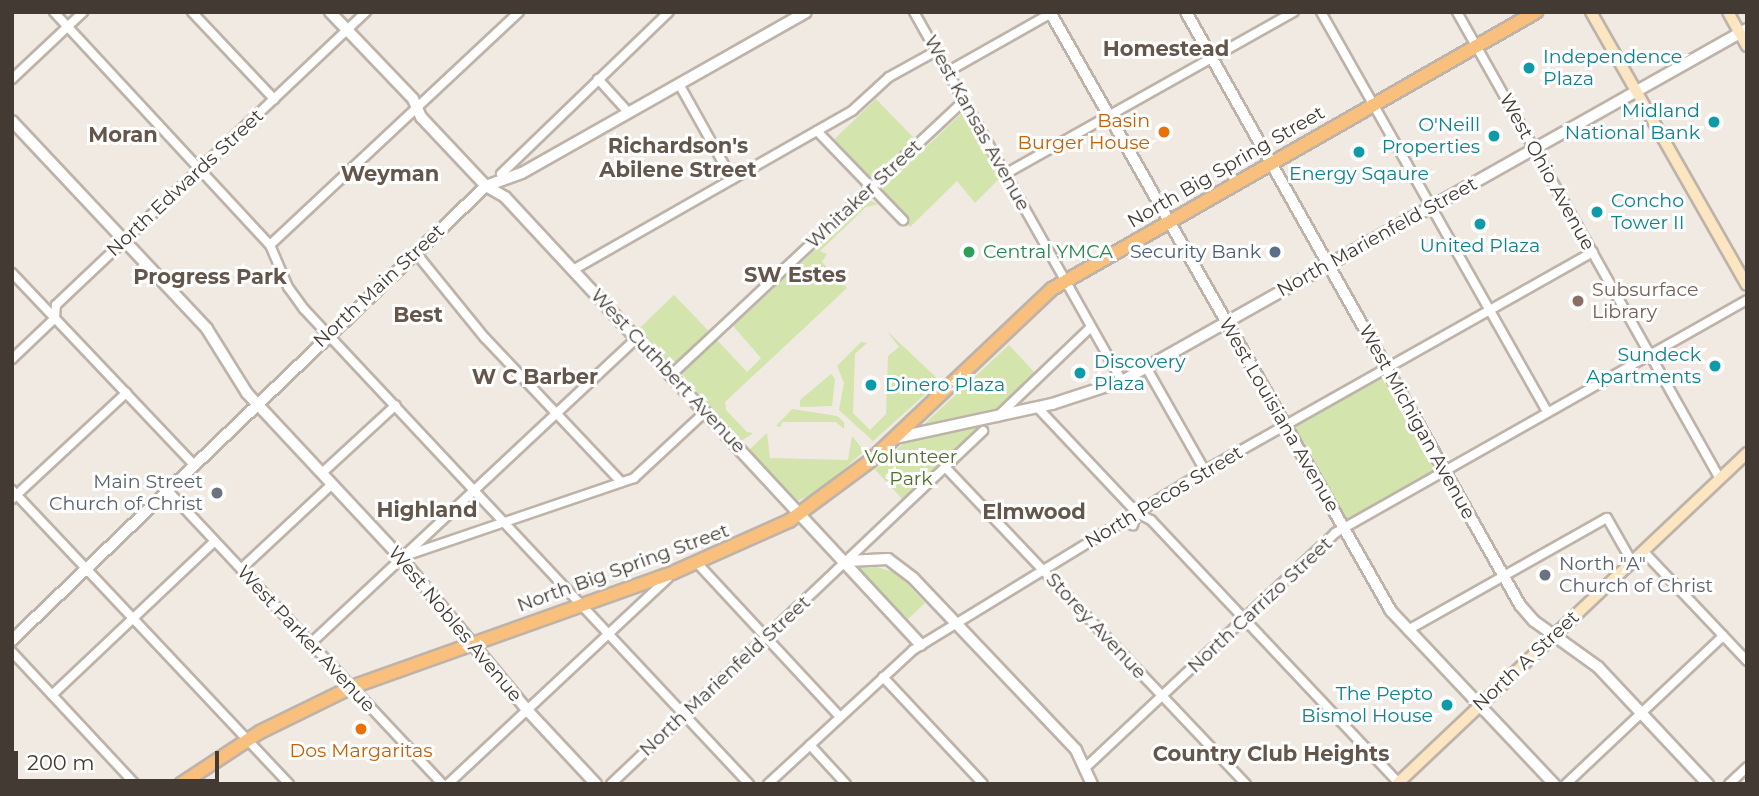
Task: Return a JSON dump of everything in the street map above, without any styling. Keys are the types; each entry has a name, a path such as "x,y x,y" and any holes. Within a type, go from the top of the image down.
{"highway":[{"name":"North Big Spring Street","path":"181,784 248,740 352,687 672,573 801,513 894,439 1052,289 1536,12"}],"main road":[{"path":"1591,12 1747,285"},
{"path":"1728,12 1743,31 1747,46"},
{"name":"North A Street","path":"1398,783 1747,453"}],"street":[{"path":"54,12 270,246 293,295 749,784"},
{"path":"12,79 83,12"},
{"path":"192,12 274,99"},
{"name":"West Cuthbert Avenue","path":"330,12 486,186 505,197 921,645"},
{"name":"North Edwards Street","path":"12,359 55,318 56,305 366,12"},
{"path":"270,246 519,12"},
{"path":"501,174 669,12"},
{"name":"North Main Street","path":"12,640 170,493 256,402 486,186 522,173 806,12"},
{"name":"West Kansas Avenue","path":"914,12 1122,381"},
{"name":"West Michigan Avenue","path":"1186,12 1444,472 1529,617 1598,667 1709,784"},
{"path":"1005,174 1294,12"},
{"path":"1321,12 1547,412"},
{"name":"West Ohio Avenue","path":"1457,12 1720,479"},
{"path":"947,72 1051,13"},
{"name":"West Louisiana Avenue","path":"1051,13 1391,611 1554,784"},
{"name":"North Marienfeld Street","path":"894,439 1038,408 1122,381 1743,31"},
{"path":"573,270 853,110 889,77 936,51"},
{"path":"598,79 628,113"},
{"path":"680,83 733,179"},
{"name":"Whitaker Street","path":"672,374 964,101"},
{"name":"West Nobles Avenue","path":"12,121 207,329 256,402 401,558 527,710 596,784"},
{"path":"817,131 903,220"},
{"path":"415,251 485,338 621,482"},
{"name":"North Pecos Street","path":"768,784 921,645 1205,471 1592,252"},
{"path":"12,273 195,466"},
{"name":"North Carrizo Street","path":"1084,769 1345,528 1747,300"},
{"path":"997,417 1091,327"},
{"path":"311,643 637,338"},
{"path":"1146,367 1205,471"},
{"path":"126,393 14,495 286,783"},
{"path":"322,474 396,405"},
{"path":"1038,408 1137,513 1151,520 1398,783"},
{"path":"401,558 634,478 706,411"},
{"name":"North Marienfeld Street","path":"611,784 983,431"},
{"name":"Storey Avenue","path":"946,467 1246,784"},
{"path":"241,569 332,484"},
{"name":"West Parker Avenue","path":"170,493 442,784"},
{"path":"1133,525 1137,513"},
{"path":"1409,630 1607,518 1632,562"},
{"path":"52,695 215,541"},
{"path":"1643,551 1747,661"},
{"path":"844,565 888,559 913,578 1076,750 1092,784"},
{"path":"697,563 840,716"},
{"path":"448,784 672,573"},
{"path":"1566,784 1723,636"},
{"path":"12,652 135,784"},
{"path":"883,677 983,784"},
{"path":"810,745 846,784"},
{"path":"1729,784 1747,767"}],"green space":[{"path":"876,99 916,140 873,181 834,140"},
{"path":"962,113 1000,178 975,203 957,181 910,227 884,195 883,188"},
{"path":"869,200 878,204 866,207 820,251 827,254 822,262 847,288 725,402 726,410 747,432 753,433 740,442 682,374 717,340 747,372 761,358 733,326"},
{"path":"674,295 710,332 673,369 637,331"},
{"path":"887,331 940,381 873,441 839,410 844,383 837,366 861,342 867,343 855,354 853,413 870,430 886,414 888,356 899,347"},
{"name":"Volunteer Park","path":"1009,345 1039,377 905,502 875,470"},
{"path":"831,374 835,379 832,406 800,407 800,400"},
{"path":"1384,377 1437,472 1345,523 1292,428"},
{"path":"792,409 837,416 844,422 844,429 836,422 782,422 781,427 776,426"},
{"path":"767,433 770,458 848,460 852,436 864,451 819,492 797,501 748,451"},
{"path":"860,562 897,573 925,603 907,620 856,566"}],"place":[{"name":"Independence Plaza","path":"1529,68"},
{"name":"Midland National Bank","path":"1714,122"},
{"name":"Basin Burger House","path":"1164,132"},
{"name":"O'Neill Properties","path":"1494,136"},
{"name":"Energy Sqaure","path":"1359,152"},
{"name":"Concho Tower II","path":"1597,212"},
{"name":"United Plaza","path":"1480,224"},
{"name":"Central YMCA","path":"969,252"},
{"name":"Security Bank","path":"1275,252"},
{"name":"Subsurface Library","path":"1578,301"},
{"name":"Sundeck Apartments","path":"1715,366"},
{"name":"Discovery Plaza","path":"1080,373"},
{"name":"Dinero Plaza","path":"871,385"},
{"name":"Main Street Church of Christ","path":"217,493"},
{"name":"North \"A\" Church of Christ","path":"1545,575"},
{"name":"The Pepto Bismol House","path":"1447,705"},
{"name":"Dos Margaritas","path":"361,729"}],"district":[{"name":"Homestead","path":"1166,49"},
{"name":"Moran","path":"123,135"},
{"name":"Richardson's Abilene Street","path":"678,158"},
{"name":"Weyman","path":"390,174"},
{"name":"SW Estes","path":"795,275"},
{"name":"Progress Park","path":"210,277"},
{"name":"Best","path":"418,315"},
{"name":"W C Barber","path":"535,377"},
{"name":"Highland","path":"427,510"},
{"name":"Elmwood","path":"1034,512"},
{"name":"Country Club Heights","path":"1271,754"}]}
